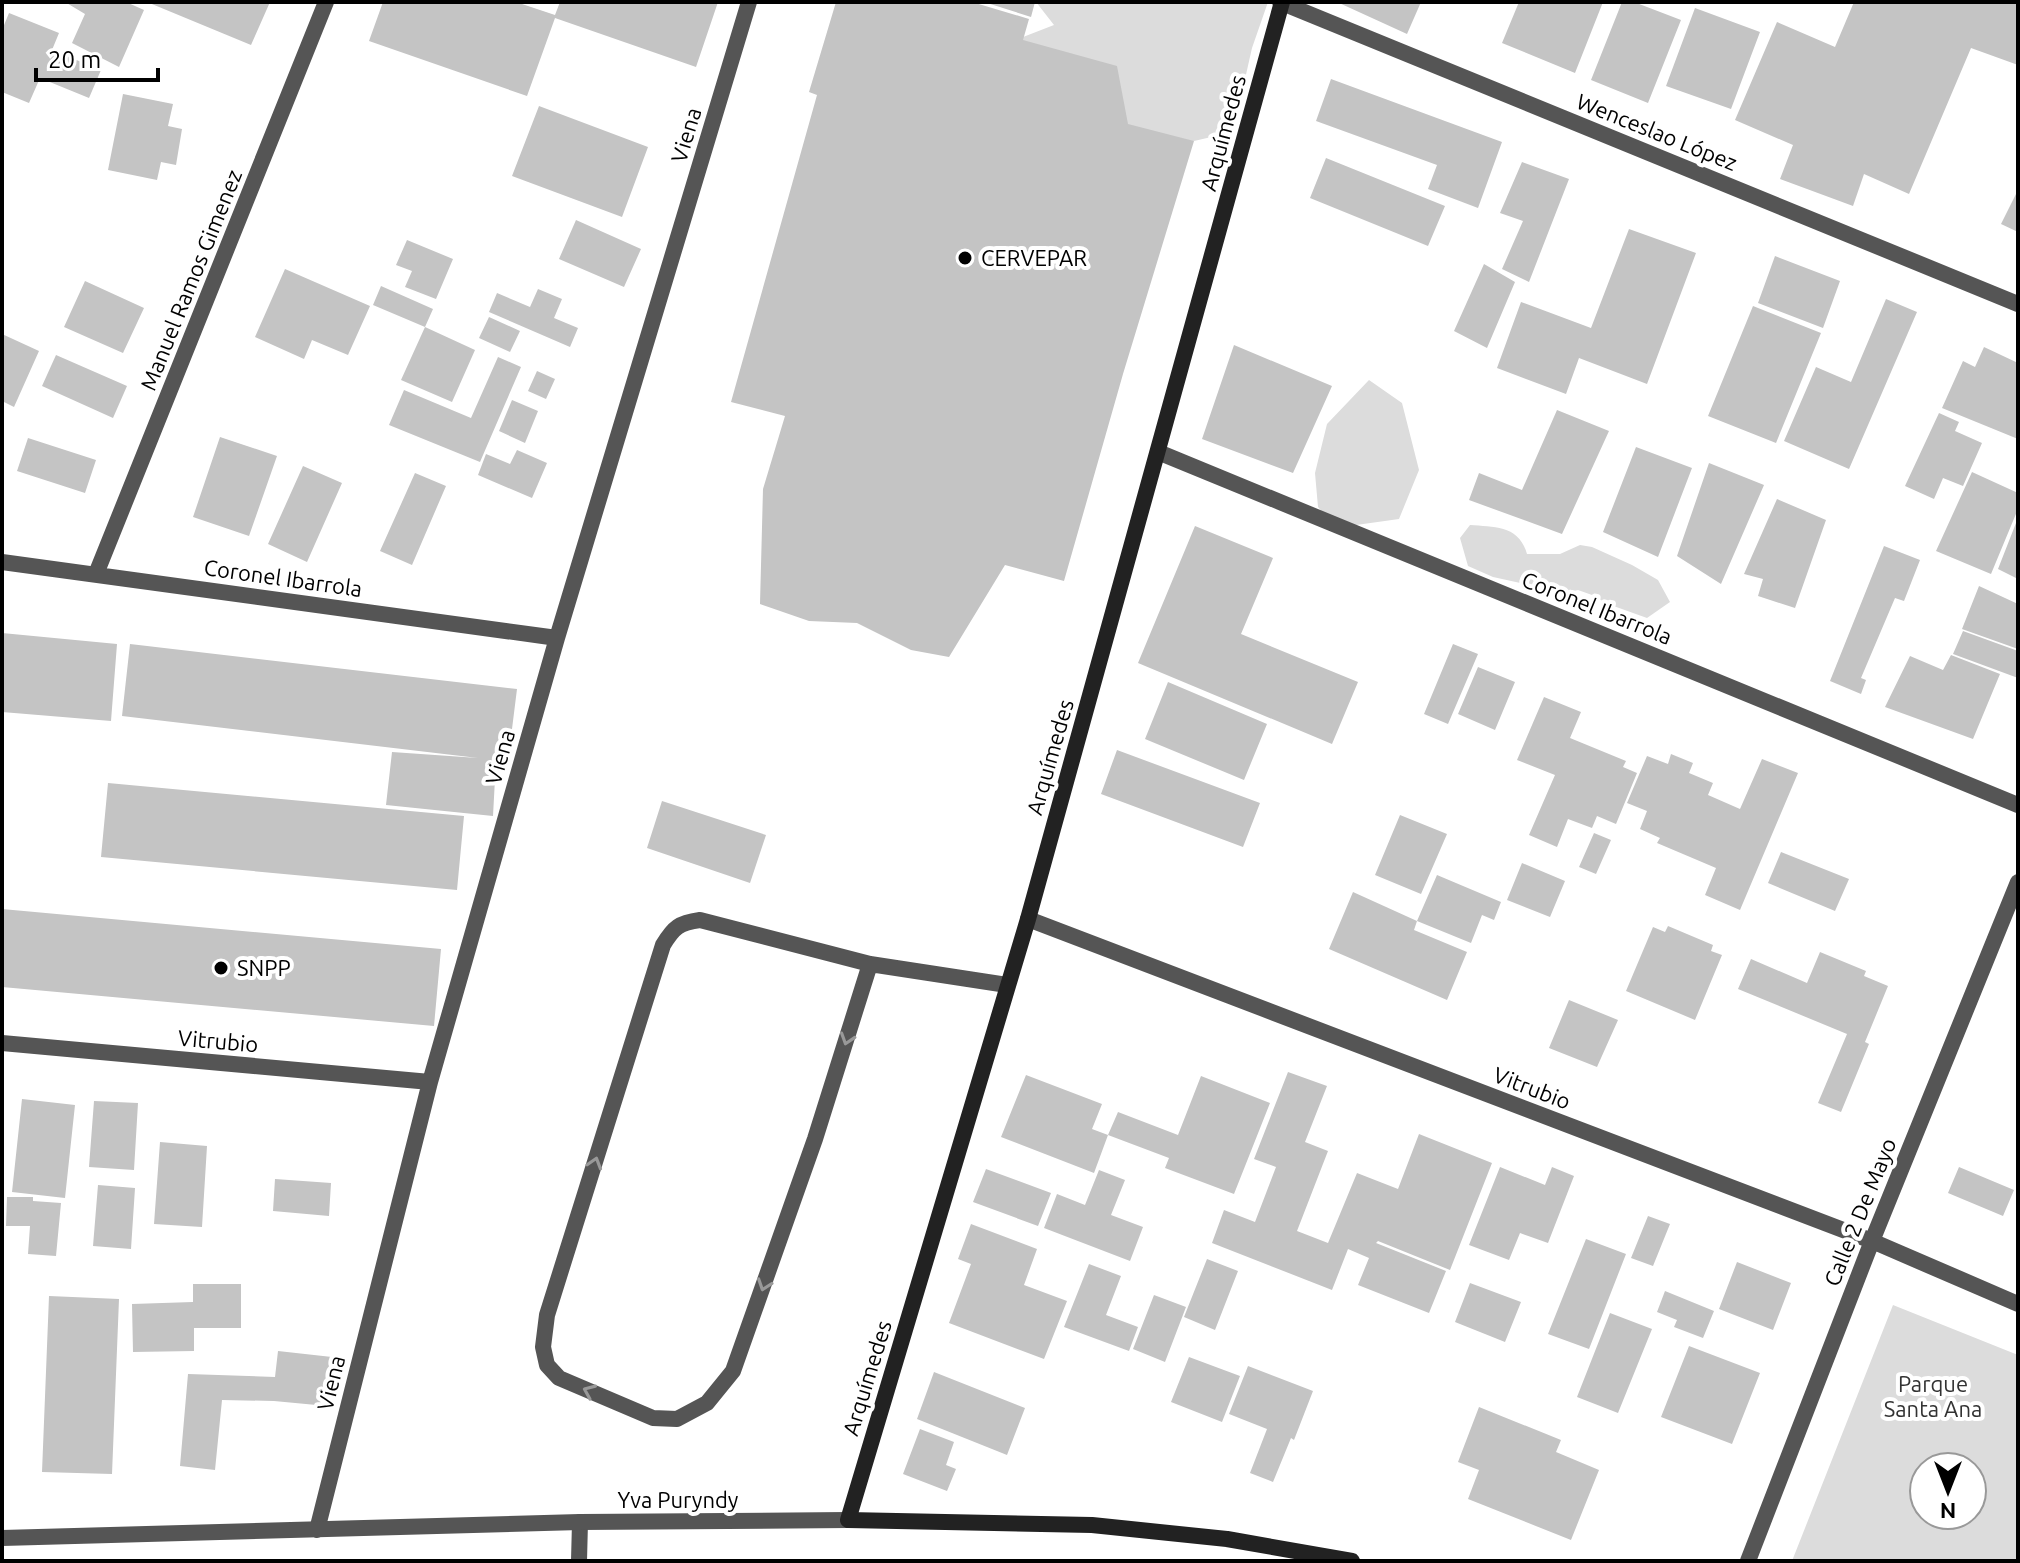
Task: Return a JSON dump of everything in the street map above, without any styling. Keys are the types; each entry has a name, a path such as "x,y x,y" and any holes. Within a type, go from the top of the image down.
{"main road":[{"name":"Arquímedes","path":"848,1520 1028,919 1281,2"},
{"name":"Yva Puryndy","path":"848,1520 1092,1525 1227,1539 1352,1561"}],"street":[{"name":"Manuel Ramos Gimenez","path":"96,574 326,2"},
{"name":"Viena","path":"317,1530 430,1082 557,638 749,2"},
{"name":"Wenceslao López","path":"1281,2 2018,304"},
{"name":"Coronel Ibarrola","path":"1158,452 2018,805"},
{"name":"Coronel Ibarrola","path":"2,562 557,638"},
{"name":"Calle 2 De Mayo","path":"1748,1561 1872,1241 2018,882"},
{"name":"Vitrubio","path":"1028,919 1872,1241 2018,1304"},
{"path":"870,964 815,1139 733,1371 707,1403 677,1419 653,1418 559,1378 547,1365 543,1347 547,1315 663,945 673,930 684,922 700,920 870,964 1007,985"},
{"name":"Vitrubio","path":"2,1043 430,1082"},
{"name":"Yva Puryndy","path":"2,1538 580,1522 848,1520"},
{"path":"579,1561 580,1522"}],"green space":[{"path":"1036,2 1268,2 1252,48 1233,132 1126,154 1010,42 1054,25"},
{"path":"1369,380 1402,403 1419,470 1399,519 1349,526 1330,521 1318,507 1315,473 1327,424"},
{"path":"1470,525 1496,527 1512,533 1527,554 1560,554 1580,545 1592,547 1658,580 1670,602 1647,618 1578,590 1557,595 1493,577 1468,566 1460,538"},
{"name":"Parque Santa Ana","path":"1893,1305 2018,1355 2018,1561 1792,1561"}],"building":[{"path":"65,2 126,2 144,10 119,67 72,43 85,14"},
{"path":"147,2 270,2 251,45"},
{"path":"383,2 516,2 555,15 560,2 718,2 696,67 555,18 527,96 369,41"},
{"name":"CERVEPAR","path":"836,2 972,2 1029,19 1023,40 1117,66 1128,124 1194,141 1064,581 1005,565 949,657 911,650 857,623 809,621 760,604 763,489 785,416 731,402 817,95 809,92"},
{"path":"984,2 1035,2 1031,17"},
{"path":"1337,2 1421,2 1407,34"},
{"path":"1519,2 1603,2 1575,73 1502,43"},
{"path":"1622,2 1634,2 1681,20 1648,103 1591,80"},
{"path":"1854,2 2018,2 2018,65 1971,48 1909,194 1864,174 1853,206 1780,179 1793,145 1735,120 1777,22 1835,47"},
{"path":"1695,8 1760,32 1731,109 1666,86"},
{"path":"9,13 59,33 52,50 101,70 89,98 40,78 29,103 2,92 2,30"},
{"path":"1331,79 1502,142 1478,208 1428,189 1437,165 1316,121"},
{"path":"123,94 173,104 168,126 182,129 176,165 161,162 157,180 108,170"},
{"path":"539,106 648,147 622,217 512,176"},
{"path":"1326,158 1445,206 1428,246 1310,198"},
{"path":"1522,162 1569,179 1529,282 1502,269 1523,221 1500,213"},
{"path":"2018,190 2018,232 2001,224"},
{"path":"576,220 641,249 624,287 559,259"},
{"path":"1629,229 1696,253 1647,384 1579,358 1566,394 1497,368 1521,302 1591,328"},
{"path":"407,240 453,259 436,299 405,287 412,271 396,265"},
{"path":"1775,256 1840,281 1823,328 1758,303"},
{"path":"1484,264 1515,282 1487,348 1454,331"},
{"path":"285,269 370,306 348,355 312,340 304,359 255,337"},
{"path":"85,281 144,308 123,353 64,327"},
{"path":"381,286 433,309 425,327 373,305"},
{"path":"538,289 562,299 554,318 578,328 570,347 489,312 497,293 530,307"},
{"path":"1886,299 1917,312 1849,469 1784,441 1816,367 1851,382"},
{"path":"1753,306 1821,333 1776,443 1708,416"},
{"path":"489,317 520,331 510,352 479,338"},
{"path":"425,327 475,350 452,402 401,380"},
{"path":"2,334 39,351 14,407 2,401"},
{"path":"1234,345 1332,386 1293,473 1202,439"},
{"path":"1984,347 2018,363 2018,439 1942,408 1963,361 1975,367"},
{"path":"56,355 127,386 113,418 42,386"},
{"path":"498,357 521,367 480,462 389,425 404,390 471,418"},
{"path":"537,371 555,379 546,399 528,391"},
{"path":"512,400 538,411 525,443 499,431"},
{"path":"1557,410 1609,431 1562,534 1469,500 1479,473 1522,490"},
{"path":"1939,413 1959,422 1955,431 1982,443 1963,486 1943,478 1934,499 1905,486"},
{"path":"220,437 277,456 249,536 193,517"},
{"path":"28,438 96,460 85,493 17,471"},
{"path":"1636,447 1692,468 1658,557 1603,532"},
{"path":"517,450 547,463 532,498 478,475 486,454 510,464"},
{"path":"1709,463 1764,485 1721,584 1677,556"},
{"path":"303,466 342,483 307,562 268,544"},
{"path":"1972,472 2018,493 2018,509 1991,574 1936,551"},
{"path":"415,473 446,486 412,565 380,551"},
{"path":"1777,499 1826,520 1795,608 1758,596 1763,579 1744,574"},
{"path":"2018,524 2018,579 1998,569"},
{"path":"1195,526 1273,558 1241,634 1358,682 1332,744 1138,663"},
{"path":"1884,546 1920,560 1904,601 1895,598 1861,678 1866,680 1861,694 1830,681"},
{"path":"1979,586 2018,604 2018,649 1962,629"},
{"path":"1963,631 2018,651 2018,678 1953,654"},
{"path":"2,633 117,644 111,721 2,712"},
{"path":"130,644 517,689 508,761 496,760 493,816 386,805 392,752 478,758 122,716"},
{"path":"1453,644 1478,654 1448,724 1424,714"},
{"path":"1951,655 2000,674 1973,739 1885,707 1910,656 1943,670"},
{"path":"1478,667 1515,682 1495,730 1458,714"},
{"path":"1168,682 1267,724 1244,780 1145,739"},
{"path":"1544,697 1581,712 1570,738 1626,761 1623,767 1637,773 1616,824 1597,816 1592,828 1568,819 1557,847 1529,835 1555,775 1517,760"},
{"path":"1117,750 1260,803 1243,847 1101,794"},
{"path":"1671,754 1693,763 1689,773 1713,783 1708,795 1740,809 1762,759 1798,773 1740,910 1705,895 1716,868 1657,843 1660,838 1640,829 1647,811 1627,803 1647,756 1668,764"},
{"path":"108,783 464,816 457,890 101,857"},
{"path":"662,801 766,835 750,883 647,848"},
{"path":"1400,815 1447,834 1421,894 1375,875"},
{"path":"1594,833 1611,840 1596,874 1579,867"},
{"path":"1781,852 1849,879 1835,911 1768,883"},
{"path":"1522,863 1565,881 1550,917 1507,900"},
{"path":"1437,875 1501,902 1494,920 1482,915 1471,943 1417,921"},
{"path":"1353,892 1417,921 1414,930 1467,952 1447,1000 1329,949"},
{"name":"SNPP","path":"2,909 441,949 434,1026 2,987"},
{"path":"1668,926 1713,945 1711,951 1722,955 1695,1020 1626,991 1653,927 1665,932"},
{"path":"1820,952 1866,971 1864,976 1888,986 1865,1042 1869,1044 1841,1112 1818,1103 1847,1034 1738,989 1751,959 1807,983"},
{"path":"1569,1000 1618,1020 1597,1067 1549,1048"},
{"path":"1288,1072 1327,1086 1305,1142 1328,1151 1297,1231 1328,1243 1357,1173 1398,1189 1419,1134 1492,1163 1450,1270 1378,1241 1376,1243 1446,1271 1429,1313 1358,1285 1369,1258 1348,1249 1332,1290 1212,1243 1224,1210 1255,1222 1276,1167 1254,1159"},
{"path":"1026,1075 1102,1104 1092,1129 1108,1135 1094,1173 1001,1137"},
{"path":"1201,1076 1270,1103 1234,1194 1165,1168 1169,1158 1108,1135 1118,1112 1178,1135"},
{"path":"22,1099 75,1105 65,1198 12,1192"},
{"path":"94,1101 138,1103 134,1170 89,1167"},
{"path":"160,1142 207,1146 202,1227 154,1224"},
{"path":"1500,1167 1545,1185 1552,1167 1574,1176 1548,1243 1520,1233 1509,1260 1469,1245"},
{"path":"1959,1167 2014,1190 2003,1216 1948,1193"},
{"path":"986,1169 1051,1193 1038,1226 973,1202"},
{"path":"1099,1170 1125,1180 1111,1215 1143,1227 1130,1261 1044,1228 1057,1194 1085,1205"},
{"path":"275,1179 331,1183 329,1216 273,1211"},
{"path":"98,1185 135,1188 131,1249 93,1246"},
{"path":"7,1197 33,1197 33,1201 61,1203 56,1256 28,1254 30,1226 6,1226"},
{"path":"1648,1216 1670,1224 1653,1266 1631,1258"},
{"path":"971,1224 1037,1249 1024,1285 1067,1301 1044,1359 949,1323 971,1264 958,1259"},
{"path":"1586,1239 1626,1254 1589,1349 1548,1334"},
{"path":"1207,1259 1238,1271 1215,1330 1184,1317"},
{"path":"1737,1262 1791,1283 1773,1330 1719,1309"},
{"path":"1089,1264 1121,1276 1106,1315 1138,1327 1129,1351 1064,1327"},
{"path":"1470,1283 1521,1302 1505,1342 1455,1322"},
{"path":"193,1284 241,1284 241,1328 194,1328 194,1351 133,1352 132,1304 193,1302"},
{"path":"1665,1291 1714,1311 1703,1338 1674,1327 1677,1320 1657,1312"},
{"path":"1154,1295 1186,1307 1165,1362 1133,1349"},
{"path":"49,1296 119,1299 112,1474 42,1472"},
{"path":"1610,1313 1652,1329 1618,1413 1577,1397"},
{"path":"1689,1346 1760,1373 1732,1444 1661,1417"},
{"path":"278,1351 332,1357 327,1406 222,1400 215,1470 180,1466 188,1374 275,1377"},
{"path":"1189,1357 1240,1376 1222,1422 1171,1402"},
{"path":"1248,1366 1313,1391 1273,1482 1250,1473 1267,1429 1229,1414"},
{"path":"934,1372 1025,1408 1007,1455 917,1419"},
{"path":"1479,1407 1561,1440 1556,1452 1599,1470 1571,1540 1468,1499 1479,1470 1458,1462"},
{"path":"920,1429 954,1442 946,1465 956,1469 947,1491 903,1474"}],"place":[{"name":"CERVEPAR","path":"965,258"},
{"name":"SNPP","path":"221,968"}]}
